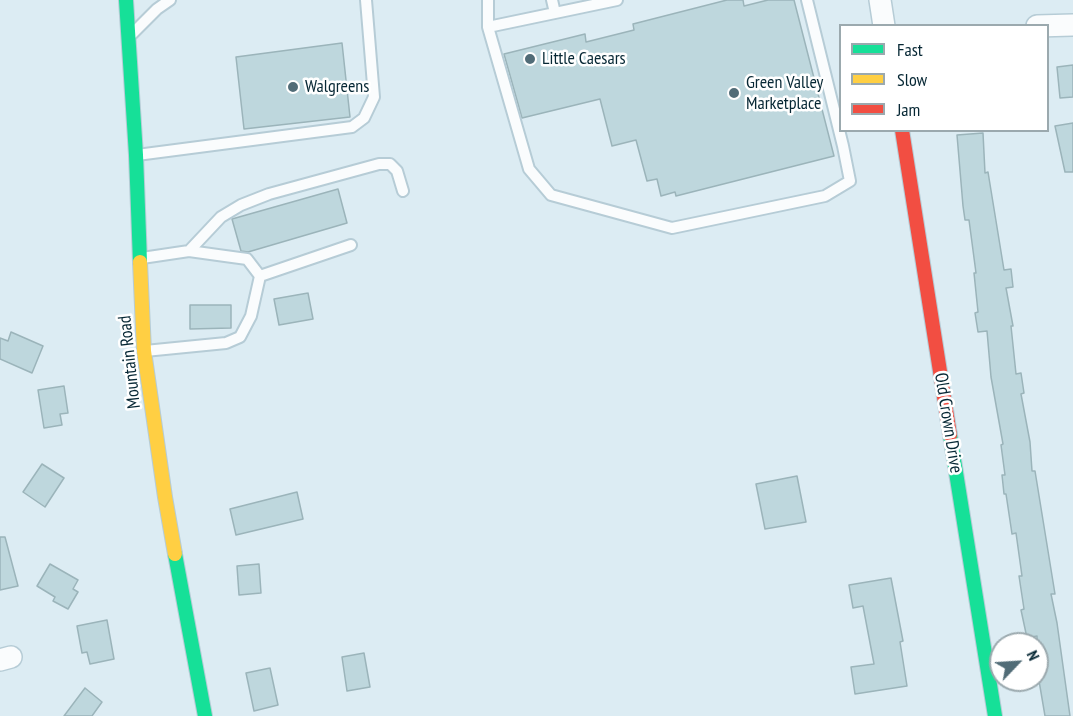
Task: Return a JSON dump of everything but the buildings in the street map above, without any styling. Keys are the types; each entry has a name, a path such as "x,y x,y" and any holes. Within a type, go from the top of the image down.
{"main road":[{"name":"Mountain Road","path":"126,0 136,155 144,351 165,497 205,716"},
{"name":"Old Crown Drive","path":"902,132 995,716"}],"street":[{"path":"879,0 884,24"},
{"path":"1049,26 1073,25"}],"lane":[{"path":"129,37 157,9 170,0"},
{"path":"488,0 488,27 530,169 551,195 672,228 825,195 850,182 840,132"},
{"path":"552,0 555,13"},
{"path":"807,0 839,130"},
{"path":"488,27 609,1"},
{"path":"136,155 352,126 364,118 374,97 366,3"},
{"path":"189,251 221,217 241,205 269,194 379,164 390,164 397,171 403,191"},
{"path":"260,276 351,245"},
{"path":"139,258 189,251 247,259 260,276"},
{"path":"144,351 226,344 240,337 251,316 260,276"}],"traffic: fast":[{"path":"126,0 140,262"},
{"path":"950,435 995,716"},
{"path":"175,554 205,716"}],"traffic: slow":[{"path":"140,262 144,351 175,554"}],"traffic: jam":[{"path":"902,132 950,435"}],"place":[{"name":"Little Caesars","path":"530,59"},
{"name":"Walgreens","path":"293,87"},
{"name":"Green Valley Marketplace","path":"734,93"}]}
